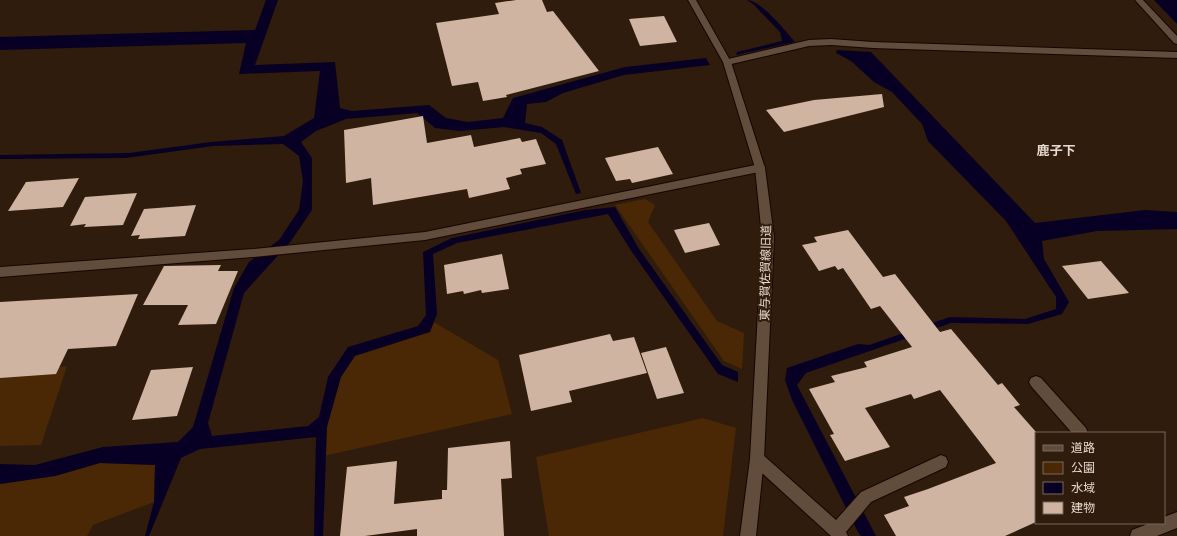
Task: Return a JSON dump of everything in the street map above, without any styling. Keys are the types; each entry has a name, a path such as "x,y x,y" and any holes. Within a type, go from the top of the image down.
{"street":[{"name":"東与賀佐賀線旧道","path":"692,0 727,62 760,168 768,237 757,459 748,536"},
{"path":"1139,0 1177,41"},
{"path":"727,62 809,43 831,42 1177,55"},
{"path":"0,272 290,250 425,236 760,168"},
{"path":"1036,382 1080,432"},
{"path":"757,459 840,530 866,497 941,462"},
{"path":"1165,524 1177,520"},
{"path":"1138,536 1160,525"}],"green space":[{"path":"645,199 655,205 648,222 717,321 744,333 742,369 724,361 615,205"},
{"path":"432,321 498,360 512,414 319,457 323,430 342,355"},
{"path":"67,366 41,445 0,446 0,376"},
{"path":"703,418 736,428 723,536 549,536 536,457"},
{"path":"100,463 155,465 154,502 93,525 87,536 0,536 0,484 55,476"}],"water":[{"path":"266,0 278,0 255,65 335,62 340,108 352,111 429,105 446,118 468,122 503,118 513,98 625,67 706,58 710,65 624,75 563,93 546,102 527,104 525,123 542,127 562,140 581,193 576,194 556,144 541,133 504,127 460,131 435,128 417,113 346,119 316,131 301,142 312,158 312,210 291,241 244,293 208,423 212,436 308,426 319,417 328,377 348,347 418,326 426,315 423,252 452,238 585,210 615,207 639,249 722,365 738,372 738,382 718,374 632,252 608,214 457,243 433,254 437,314 430,332 355,356 341,377 327,427 323,536 314,536 316,437 200,449 181,458 149,536 145,536 154,502 155,465 100,463 55,476 0,484 0,464 35,465 103,447 178,442 193,427 234,288 249,262 279,240 299,210 303,181 299,156 283,144 213,146 126,158 0,159 0,155 129,153 211,142 284,136 314,118 320,71 239,74 246,43 0,50 0,37 255,30"},
{"path":"747,0 753,1 766,11 780,24 795,42 736,55 737,52 782,41 780,32 753,4"},
{"path":"1154,0 1177,0 1177,24"},
{"path":"837,50 871,52 1035,223 1145,210 1177,212 1177,229 1097,231 1042,241 1044,259 1069,302 1062,314 1028,324 951,323 806,373 797,385 876,536 861,536 858,532 792,400 785,380 787,368 858,344 869,345 950,317 1025,319 1056,309 1056,297 1006,221 928,141 922,124 892,92 874,82 851,61 836,53"}],"building":[{"path":"516,0 542,0 547,12 553,11 599,71 506,95 507,97 483,101 478,82 452,86 436,23 499,14 495,3"},
{"path":"664,16 677,42 640,46 629,19"},
{"path":"882,94 884,107 784,132 766,110 814,100"},
{"path":"423,116 427,143 471,135 474,147 520,138 522,142 536,139 546,164 520,169 522,174 506,178 510,189 469,198 467,189 373,205 371,178 346,183 344,130"},
{"path":"658,147 673,174 632,183 630,179 616,181 605,158"},
{"path":"79,178 63,207 8,211 26,182"},
{"path":"137,193 123,225 84,227 86,224 70,226 85,197"},
{"path":"196,205 185,236 138,239 140,235 131,236 144,209"},
{"path":"709,223 720,245 685,253 674,230"},
{"path":"848,230 883,277 895,274 940,332 951,329 998,385 1002,383 1020,405 1014,407 1036,432 1035,522 1005,536 896,536 884,515 909,506 904,497 996,463 940,390 914,399 911,394 865,408 890,447 845,461 830,435 834,434 809,389 835,382 831,376 867,367 864,362 912,347 880,306 871,309 843,268 838,270 835,266 819,271 802,245 817,242 814,237"},
{"path":"502,254 509,289 482,293 481,290 464,294 463,291 447,294 444,265"},
{"path":"1101,261 1129,293 1088,299 1062,266"},
{"path":"221,265 218,271 238,271 216,324 178,325 188,305 143,305 164,266"},
{"path":"138,294 116,346 68,349 56,374 0,378 0,302"},
{"path":"610,334 613,341 634,337 647,373 569,391 572,402 531,411 519,355"},
{"path":"666,347 684,393 657,399 641,353"},
{"path":"193,367 177,416 132,420 151,370"},
{"path":"510,441 512,478 501,479 504,536 417,536 417,529 365,536 340,536 347,467 397,461 394,504 442,499 442,490 447,490 448,448"}],"district":[{"name":"鹿子下","path":"1056,150"}]}
